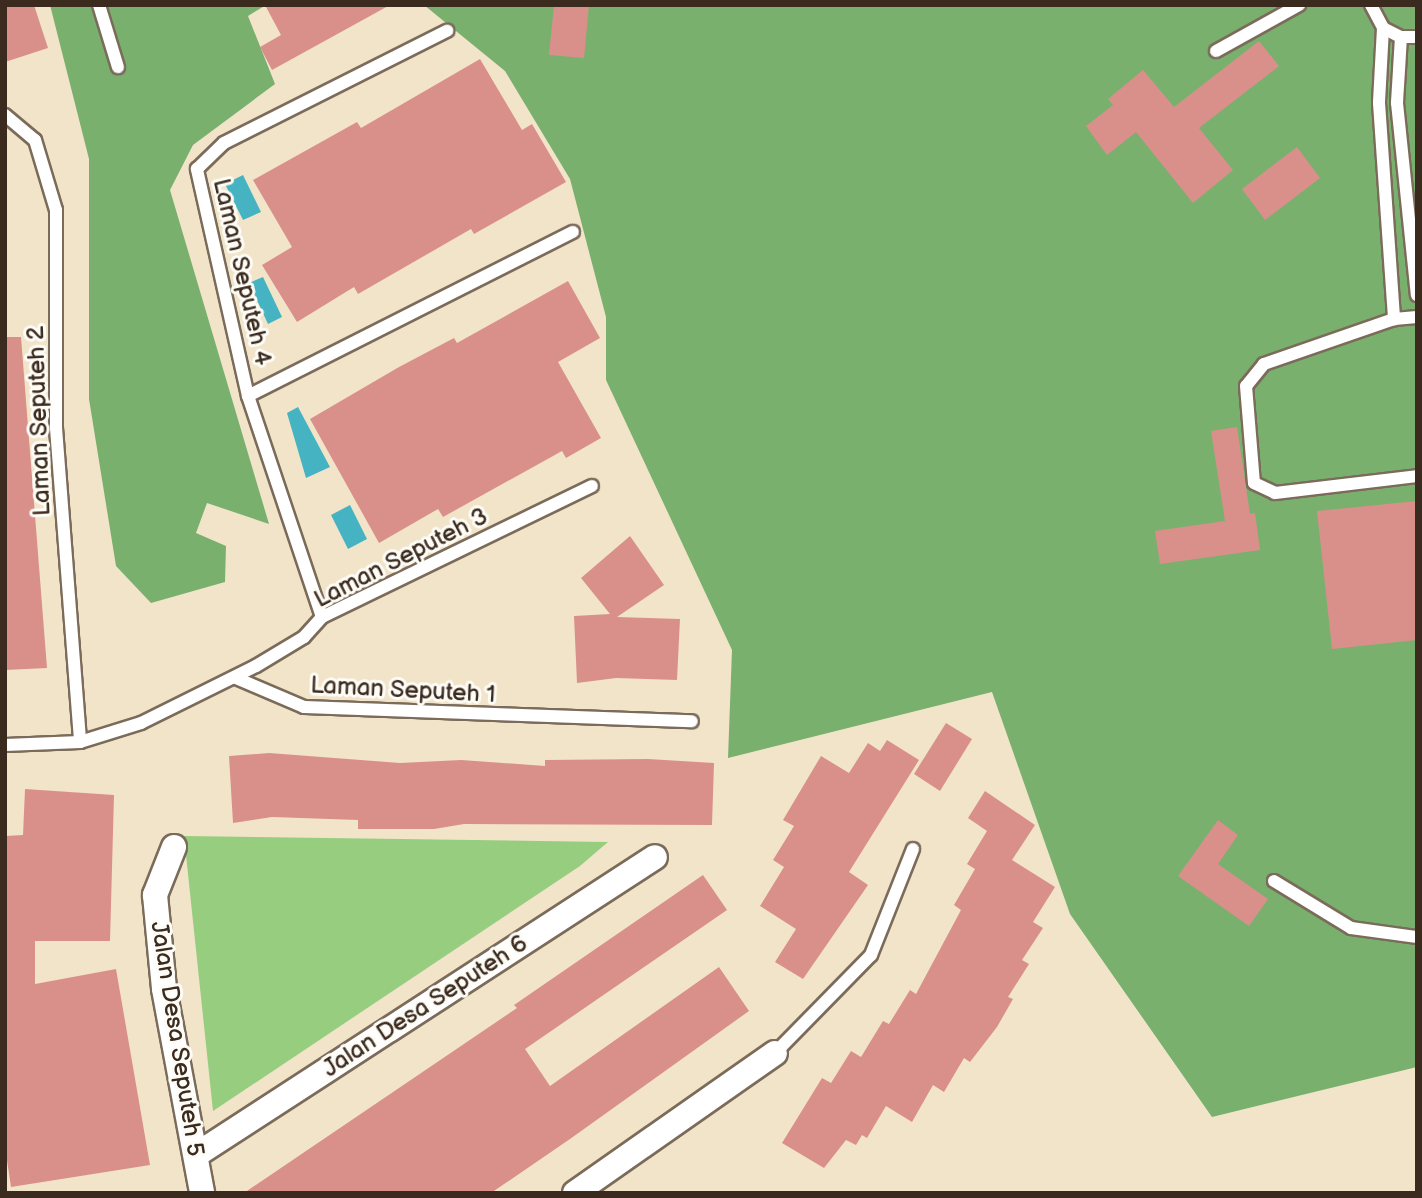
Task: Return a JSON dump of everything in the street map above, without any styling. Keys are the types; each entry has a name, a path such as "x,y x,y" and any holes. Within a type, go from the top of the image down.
{"street":[{"name":"Jalan Desa Seputeh 5","path":"174,847 155,895 164,989 202,1193"},
{"name":"Jalan Desa Seputeh 6","path":"195,1155 655,857"},
{"path":"575,1193 775,1053"}],"lane":[{"path":"99,5 118,67"},
{"path":"1216,51 1299,5"},
{"path":"1371,5 1383,28 1379,103 1394,319"},
{"path":"1383,28 1401,37 1417,37"},
{"name":"Laman Seputeh 4","path":"322,617 248,396 197,169 224,142 447,30"},
{"path":"1401,37 1398,103 1417,295"},
{"name":"Laman Seputeh 2","path":"5,115 36,141 57,210 56,428 80,742"},
{"path":"248,396 573,232"},
{"path":"1417,317 1394,319 1264,364 1246,386 1254,483 1275,493 1417,475"},
{"name":"Laman Seputeh 3","path":"236,678 304,637 322,617 592,486"},
{"path":"5,745 80,742 141,723 236,678"},
{"name":"Laman Seputeh 1","path":"236,678 304,707 691,721"},
{"path":"775,1053 871,955 913,849"},
{"path":"1274,881 1351,928 1417,937"}],"green space":[{"path":"50,5 266,5 248,16 275,84 193,145 170,190 269,524 207,503 196,533 226,546 225,582 151,603 116,566 89,399 89,159"},
{"path":"424,5 1417,5 1417,1067 1212,1117 1070,914 992,692 728,758 732,650 606,380 606,317 570,179 505,71"},
{"path":"184,836 608,842 580,866 213,1111"}],"water":[{"path":"243,175 261,212 243,220 225,184"},
{"path":"263,277 282,317 268,324 249,283"},
{"path":"298,407 330,467 306,478 287,413"},
{"path":"350,505 367,539 348,549 331,515"}],"building":[{"path":"5,5 34,5 48,48 5,62"},
{"path":"265,5 390,5 272,70 260,47 281,35"},
{"path":"554,5 589,5 584,58 549,55"},
{"path":"1259,41 1279,66 1199,128 1233,170 1193,203 1136,132 1107,155 1086,126 1113,105 1108,99 1143,70 1174,107"},
{"path":"480,59 522,130 532,124 566,182 474,234 471,229 358,294 354,287 297,322 262,265 292,247 253,180 357,122 361,128"},
{"path":"1297,147 1320,178 1265,220 1242,189"},
{"path":"568,281 600,338 558,362 601,438 566,458 562,451 443,517 438,509 379,543 310,419 399,367 454,338 457,343"},
{"path":"5,337 21,337 47,668 5,670"},
{"path":"1237,427 1250,514 1255,513 1260,550 1160,564 1155,531 1225,521 1211,431"},
{"path":"1417,501 1417,640 1332,649 1317,511"},
{"path":"630,536 664,585 617,617 680,619 677,680 616,678 577,683 574,616 610,614 581,578"},
{"path":"946,723 972,739 940,791 914,774"},
{"path":"887,740 919,760 849,872 868,885 803,979 775,962 796,929 760,906 784,867 773,860 794,826 783,820 821,756 849,773 868,743 880,751"},
{"path":"269,753 400,763 461,760 545,766 545,760 648,759 714,763 712,825 464,824 434,829 358,829 358,820 272,817 233,823 229,756"},
{"path":"25,789 114,795 110,941 35,941 35,984 116,969 150,1165 11,1187 5,1147 5,836 23,835"},
{"path":"985,791 1035,825 1012,860 1055,887 1033,922 1043,928 1022,960 1029,964 1008,997 1013,999 997,1027 970,1062 964,1058 944,1092 933,1085 912,1122 886,1106 867,1138 862,1135 856,1145 846,1140 824,1168 782,1143 822,1078 831,1083 851,1051 861,1057 883,1021 889,1024 910,990 916,994 961,910 954,905 975,869 967,864 987,831 968,818"},
{"path":"1218,820 1238,835 1218,864 1268,899 1249,926 1178,876"},
{"path":"703,875 727,910 525,1049 550,1086 719,967 749,1011 570,1139 491,1193 244,1193 517,1008 514,1005"}]}
